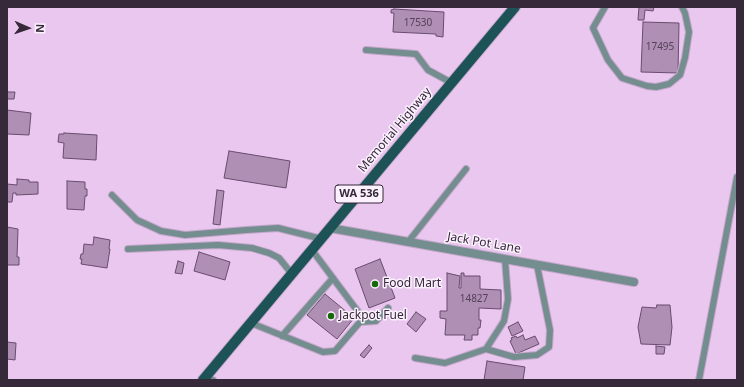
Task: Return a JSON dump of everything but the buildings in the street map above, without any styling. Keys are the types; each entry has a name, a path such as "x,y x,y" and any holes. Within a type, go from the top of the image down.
{"main road":[{"name":"Memorial Highway","path":"207,379 251,323 515,7"}],"street":[{"name":"Jack Pot Lane","path":"330,228 634,282"}],"lane":[{"path":"605,7 593,28 608,60 622,78 647,86 656,87 669,84 680,74 685,58 689,32 685,13 682,7"},
{"path":"366,50 416,54 428,70 452,83"},
{"path":"408,242 466,169"},
{"path":"699,380 737,178"},
{"path":"112,195 137,220 161,231 185,236 278,228 322,239"},
{"path":"128,249 218,246 252,248 269,252 279,258 292,274"},
{"path":"312,250 359,313 360,322"},
{"path":"486,349 504,321 508,299 505,259"},
{"path":"415,358 445,363 486,349 514,357 538,354 550,347 550,330 537,265"},
{"path":"282,336 333,278"},
{"path":"251,323 323,352 334,351 360,322 376,321 388,308"}],"place":[{"name":"Food Mart","path":"375,284"},
{"name":"Jackpot Fuel","path":"331,316"}]}
